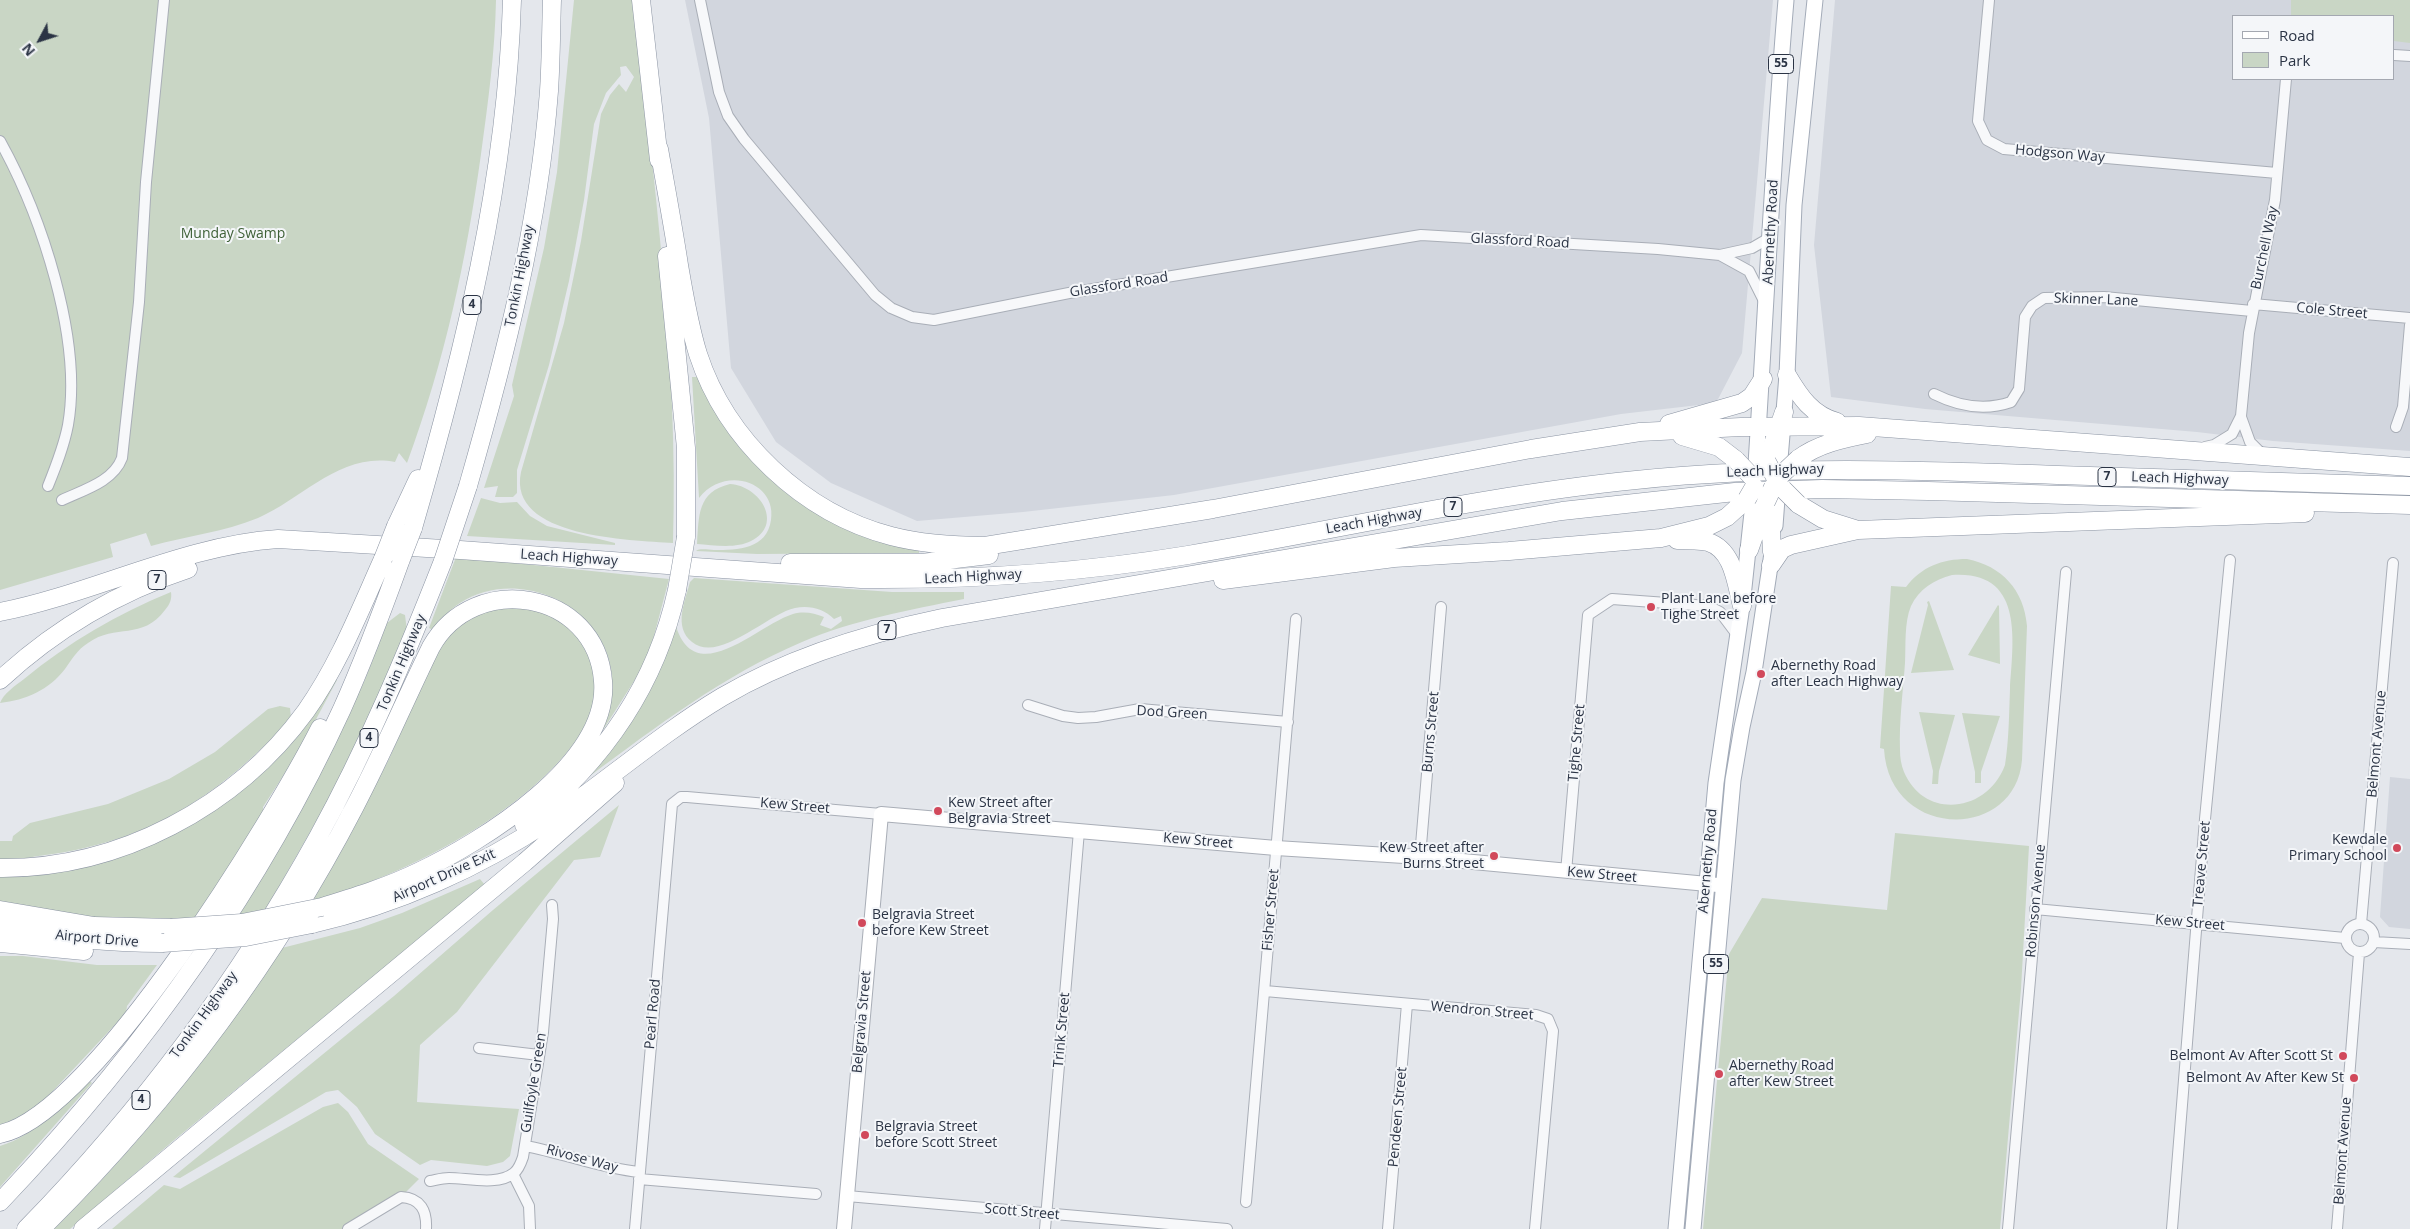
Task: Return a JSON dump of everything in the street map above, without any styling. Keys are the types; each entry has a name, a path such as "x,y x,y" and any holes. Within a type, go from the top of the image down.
{"highway":[{"name":"4","path":"0,1202 83,1112 158,1017 228,915 273,842 342,708 390,591 401,559 404,527 440,434 486,239 508,80 512,0"},
{"name":"Tonkin Highway","path":"26,1229 62,1192 150,1088 224,988 282,898 318,837 363,749 405,659 443,561 468,486 516,304 536,197 549,91 552,0"},
{"path":"549,91 562,0"},
{"path":"440,879 521,827 557,797 596,758 623,720 649,674 660,648 678,590 686,537 686,448 658,149 641,0"},
{"path":"658,149 691,327 707,376 732,422 772,468 806,497 850,521 881,533 911,541 958,546 985,546 1278,498 1531,449 1640,432 1782,422"},
{"name":"7","path":"1787,375 1803,400 1816,413 1828,420 1860,426"},
{"path":"1640,432 1742,403 1752,396 1762,379"},
{"name":"7","path":"1749,550 1764,484 1782,422 1860,426 2410,467"},
{"path":"1759,425 1764,484 1772,533 1772,558"},
{"name":"7","path":"1133,585 1200,583 1394,558 1509,551 1661,538 1709,526 1727,517 1764,484 1809,451 1838,440 1872,432 1906,430"},
{"path":"1640,432 1689,437 1719,447 1764,484 1823,519 1858,530"},
{"name":"Leach Highway","path":"340,543 861,579 1006,577 1071,571 1186,555 1454,506 1632,480 1721,472 1812,469 1919,470 2410,486"},
{"name":"Leach Highway","path":"663,738 721,697 826,648 858,638 942,618 1562,511 1735,492 1822,489 2410,507"},
{"path":"1772,558 1791,545 1858,530 2410,507"},
{"path":"725,569 786,563 922,563 955,560 1063,543 1156,519"},
{"path":"0,868 62,863 128,845 165,829 229,789 276,747 306,711 343,648 383,558 404,527"},
{"name":"7","path":"1661,538 1708,542 1726,554 1731,564 1742,606"},
{"path":"0,612 58,597 189,557 258,541 340,543"},
{"name":"7","path":"0,680 56,634 86,615 144,585 197,566 236,556 289,547 340,543"},
{"path":"0,1134 26,1124 70,1088 112,1044 172,965 311,746 390,591"},
{"path":"0,910 94,926 171,928 242,923 322,907 416,873 473,842 519,810 578,755 594,730 600,712 603,682 598,658 592,645 577,625 566,615 543,604 511,598 489,601 471,608 454,618 442,630 425,658 354,809 301,902 261,967 169,1089 88,1181 41,1229"},
{"path":"83,1229 596,802 663,738"},
{"name":"Airport Drive Exit","path":"195,942 276,933 312,924 382,904 440,879 480,861 531,832 663,738"},
{"name":"Airport Drive","path":"0,926 57,937 95,941 160,946 195,942"},
{"path":"0,943 115,953 160,946"}],"main road":[{"name":"Abernethy Road","path":"1759,425 1777,113 1786,0"},
{"name":"Abernethy Road","path":"1782,422 1787,375 1794,205 1814,4"},
{"name":"Abernethy Road","path":"1676,1229 1716,783 1749,550"},
{"name":"Abernethy Road","path":"1693,1229 1709,1063 1722,885 1737,754 1754,672 1772,558"}],"street":[{"path":"62,500 108,478 122,458 139,302 146,182 164,0"},
{"name":"Glassford Road","path":"700,0 719,92 728,116 744,139 875,296 891,308 912,317 934,320 955,317 1069,292 1421,236 1658,249 1720,255 1752,248 1771,237"},
{"name":"Hodgson Way","path":"1989,0 1978,121 1987,140 2004,149 2277,173"},
{"path":"2395,55 2410,56"},
{"name":"Burchell Way","path":"2190,451 2214,445 2227,438 2236,429 2241,416 2253,307 2275,200 2286,80"},
{"path":"0,141 24,191 41,234 57,293 69,357 71,396 68,425 62,450 48,486"},
{"name":"Glassford Road","path":"1720,255 1749,271 1767,307"},
{"name":"Skinner Lane","path":"1934,394 1954,403 1995,407 2011,402 2019,389 2025,317 2032,306 2044,298 2104,297 2253,307"},
{"name":"Cole Street","path":"2253,307 2410,318"},
{"path":"2396,427 2403,407 2410,325"},
{"name":"Burchell Way","path":"2241,416 2250,442 2266,457"},
{"name":"Treave Street","path":"2172,1229 2230,560"},
{"name":"Belmont Avenue","path":"2362,924 2393,563"},
{"name":"Robinson Avenue","path":"2008,1229 2066,572"},
{"name":"Tighe Street","path":"1566,872 1588,615 1612,599 1708,606 1720,612 1738,636"},
{"name":"Burns Street","path":"1420,857 1441,607"},
{"name":"Fisher Street","path":"1246,1202 1296,619"},
{"name":"Dod Green","path":"1028,705 1063,716 1078,718 1096,717 1140,709 1288,722"},
{"name":"Kew Street","path":"676,800 687,797 1276,848 1420,857 1722,885"},
{"name":"Pearl Road","path":"635,1229 670,810 676,800"},
{"name":"Belgravia Street","path":"844,1229 881,814"},
{"name":"Trink Street","path":"1045,1229 1079,831"},
{"name":"Guilfoyle Green","path":"513,1174 519,1168 525,1146 539,1055 550,947 552,905"},
{"name":"Kew Street","path":"2035,909 2346,938"},
{"path":"2362,924 2373,932 2374,942 2370,949 2359,953 2351,950 2346,938 2349,929 2362,924"},
{"path":"2374,942 2410,944"},
{"name":"Belmont Avenue","path":"2337,1229 2359,953"},
{"name":"Wendron Street","path":"1265,991 1536,1014 1548,1019 1553,1031 1535,1229"},
{"name":"Pendeen Street","path":"1388,1229 1407,1004"},
{"path":"479,1048 539,1055"},
{"name":"Rivose Way","path":"525,1146 548,1149 639,1176"},
{"path":"430,1181 446,1178 497,1179 513,1174 529,1206 530,1229"},
{"path":"639,1176 816,1194"},
{"name":"Scott Street","path":"847,1196 1227,1229"},
{"path":"348,1229 401,1197 417,1201 424,1209 426,1229"}],"shaded area":[{"path":"685,0 1773,0 1742,353 1716,403 1621,414 1174,495 1023,512 917,521 831,483 776,442 731,368 709,118"},
{"path":"1835,0 2410,0 2410,451 2273,441 2197,432 1925,409 1831,397 1814,245"},
{"name":"Kewdale Primary School","path":"2390,777 2410,779 2410,929 2389,927 2380,917"}],"green space":[{"name":"Munday Swamp","path":"0,0 496,0 493,58 486,116 461,272 443,348 407,463 399,453 395,462 375,461 357,464 340,470 275,509 245,523 151,546 146,533 110,544 113,557 0,590"},
{"path":"574,0 635,0 657,203 668,339 674,475 673,543 603,537 576,531 552,523 533,511 522,494 521,472 564,323 581,241 601,114 610,95 619,84 626,92 634,77 626,66 620,67 621,75 606,93 594,124 584,200 569,281 549,365 517,470 517,493 513,497 495,497 498,486 484,488 514,396 512,385 544,248 557,172"},
{"path":"2291,0 2410,0 2410,43 2395,41 2395,15 2291,15"},
{"path":"692,377 701,377 773,476 919,548 919,553 757,554 696,551 702,549 742,548 758,542 768,530 771,520 771,507 766,495 757,487 747,482 734,480 722,482 710,488 699,498"},
{"path":"730,484 741,486 759,499 767,516 766,526 761,534 751,541 738,545 697,544 698,524 706,499 719,488"},
{"path":"481,498 500,503 517,502 530,516 547,526 615,543 615,545 467,536"},
{"path":"456,557 669,579 654,636 643,667 603,730 601,729 612,690 612,677 606,652 594,630 577,612 556,599 533,591 508,589 483,592 460,603 433,630 429,628"},
{"path":"1958,559 1980,562 2001,574 2016,591 2021,601 2027,626 2022,760 2014,787 1998,806 1977,817 1952,819 1928,814 1907,801 1891,779 1884,749 1880,748 1891,586 1906,587 1925,569","holes":["1952,575 1976,576 1992,584 2003,596 2010,612 2012,650 2005,765 1997,781 1985,793 1971,801 1941,804 1926,798 1914,788 1904,772 1901,761 1900,728 1907,620 1914,600 1933,583"]},
{"path":"694,578 892,592 964,592 964,599 861,622 821,634 773,655 692,703 590,776 588,774 675,623 684,643 696,652 711,653 728,649 778,620 793,614 809,613 824,617 820,625 831,629 842,621 841,616 834,619 816,609 806,607 795,608 729,642 716,647 703,647 692,642 686,636 683,629 682,614 690,582"},
{"path":"171,592 171,599 167,608 147,625 138,629 98,637 75,655 52,683 36,693 10,702 0,703 4,696 14,687 76,641 113,619"},
{"path":"1929,601 1954,670 1911,673 1928,605 1927,602"},
{"path":"526,605 564,620 574,631 595,664 595,705 577,739 549,771 514,802 474,830 431,854 388,874 347,890 310,901 359,817 389,759 429,668 447,635 474,612"},
{"path":"1999,606 2000,664 1968,655"},
{"path":"400,613 405,615 407,631 382,690 334,790 265,911 237,915 339,731 364,682 387,623"},
{"path":"331,678 337,680 298,753 263,807 263,814 196,919 92,917 0,901 0,874 203,815"},
{"path":"280,706 290,708 291,718 238,770 181,810 150,826 118,839 83,848 22,859 0,860 0,841 12,841 13,836 30,823 108,804 169,779 215,752 268,709"},
{"path":"1919,712 1955,715 1939,771 1938,784 1932,784 1933,771"},
{"path":"1962,713 2000,716 1981,772 1981,783 1975,783 1975,772"},
{"path":"619,805 600,857 574,860 457,1012 420,1045 417,1102 519,1109 510,1156 503,1162 487,1166 431,1160 420,1165 375,1134 357,1107 338,1090 326,1092 180,1178 173,1177 394,996"},
{"path":"1895,833 2029,846 2021,989 2000,1229 1703,1229 1729,954 1762,898 1887,910"},
{"path":"480,879 485,885 173,1141 70,1229 54,1229 117,1164 176,1095 231,1023 282,948 360,928 402,913"},
{"path":"0,956 23,956 97,965 157,965 127,1006 126,1013 51,1093 34,1109 0,1126"},
{"path":"87,1079 92,1083 0,1187 0,1146 25,1135 36,1127"},
{"path":"338,1103 348,1112 368,1144 419,1179 401,1197 348,1229 112,1229 164,1185 180,1189 323,1107"}],"place":[{"name":"Plant Lane before Tighe Street","path":"1651,607"},
{"name":"Abernethy Road after Leach Highway","path":"1761,674"},
{"name":"Kew Street after Belgravia Street","path":"938,811"},
{"name":"Kewdale Primary School","path":"2397,848"},
{"name":"Kew Street after Burns Street","path":"1494,856"},
{"name":"Belgravia Street before Kew Street","path":"862,923"},
{"name":"Belmont Av After Scott St","path":"2343,1056"},
{"name":"Abernethy Road after Kew Street","path":"1719,1074"},
{"name":"Belmont Av After Kew St","path":"2354,1078"},
{"name":"Belgravia Street before Scott Street","path":"865,1135"}]}
